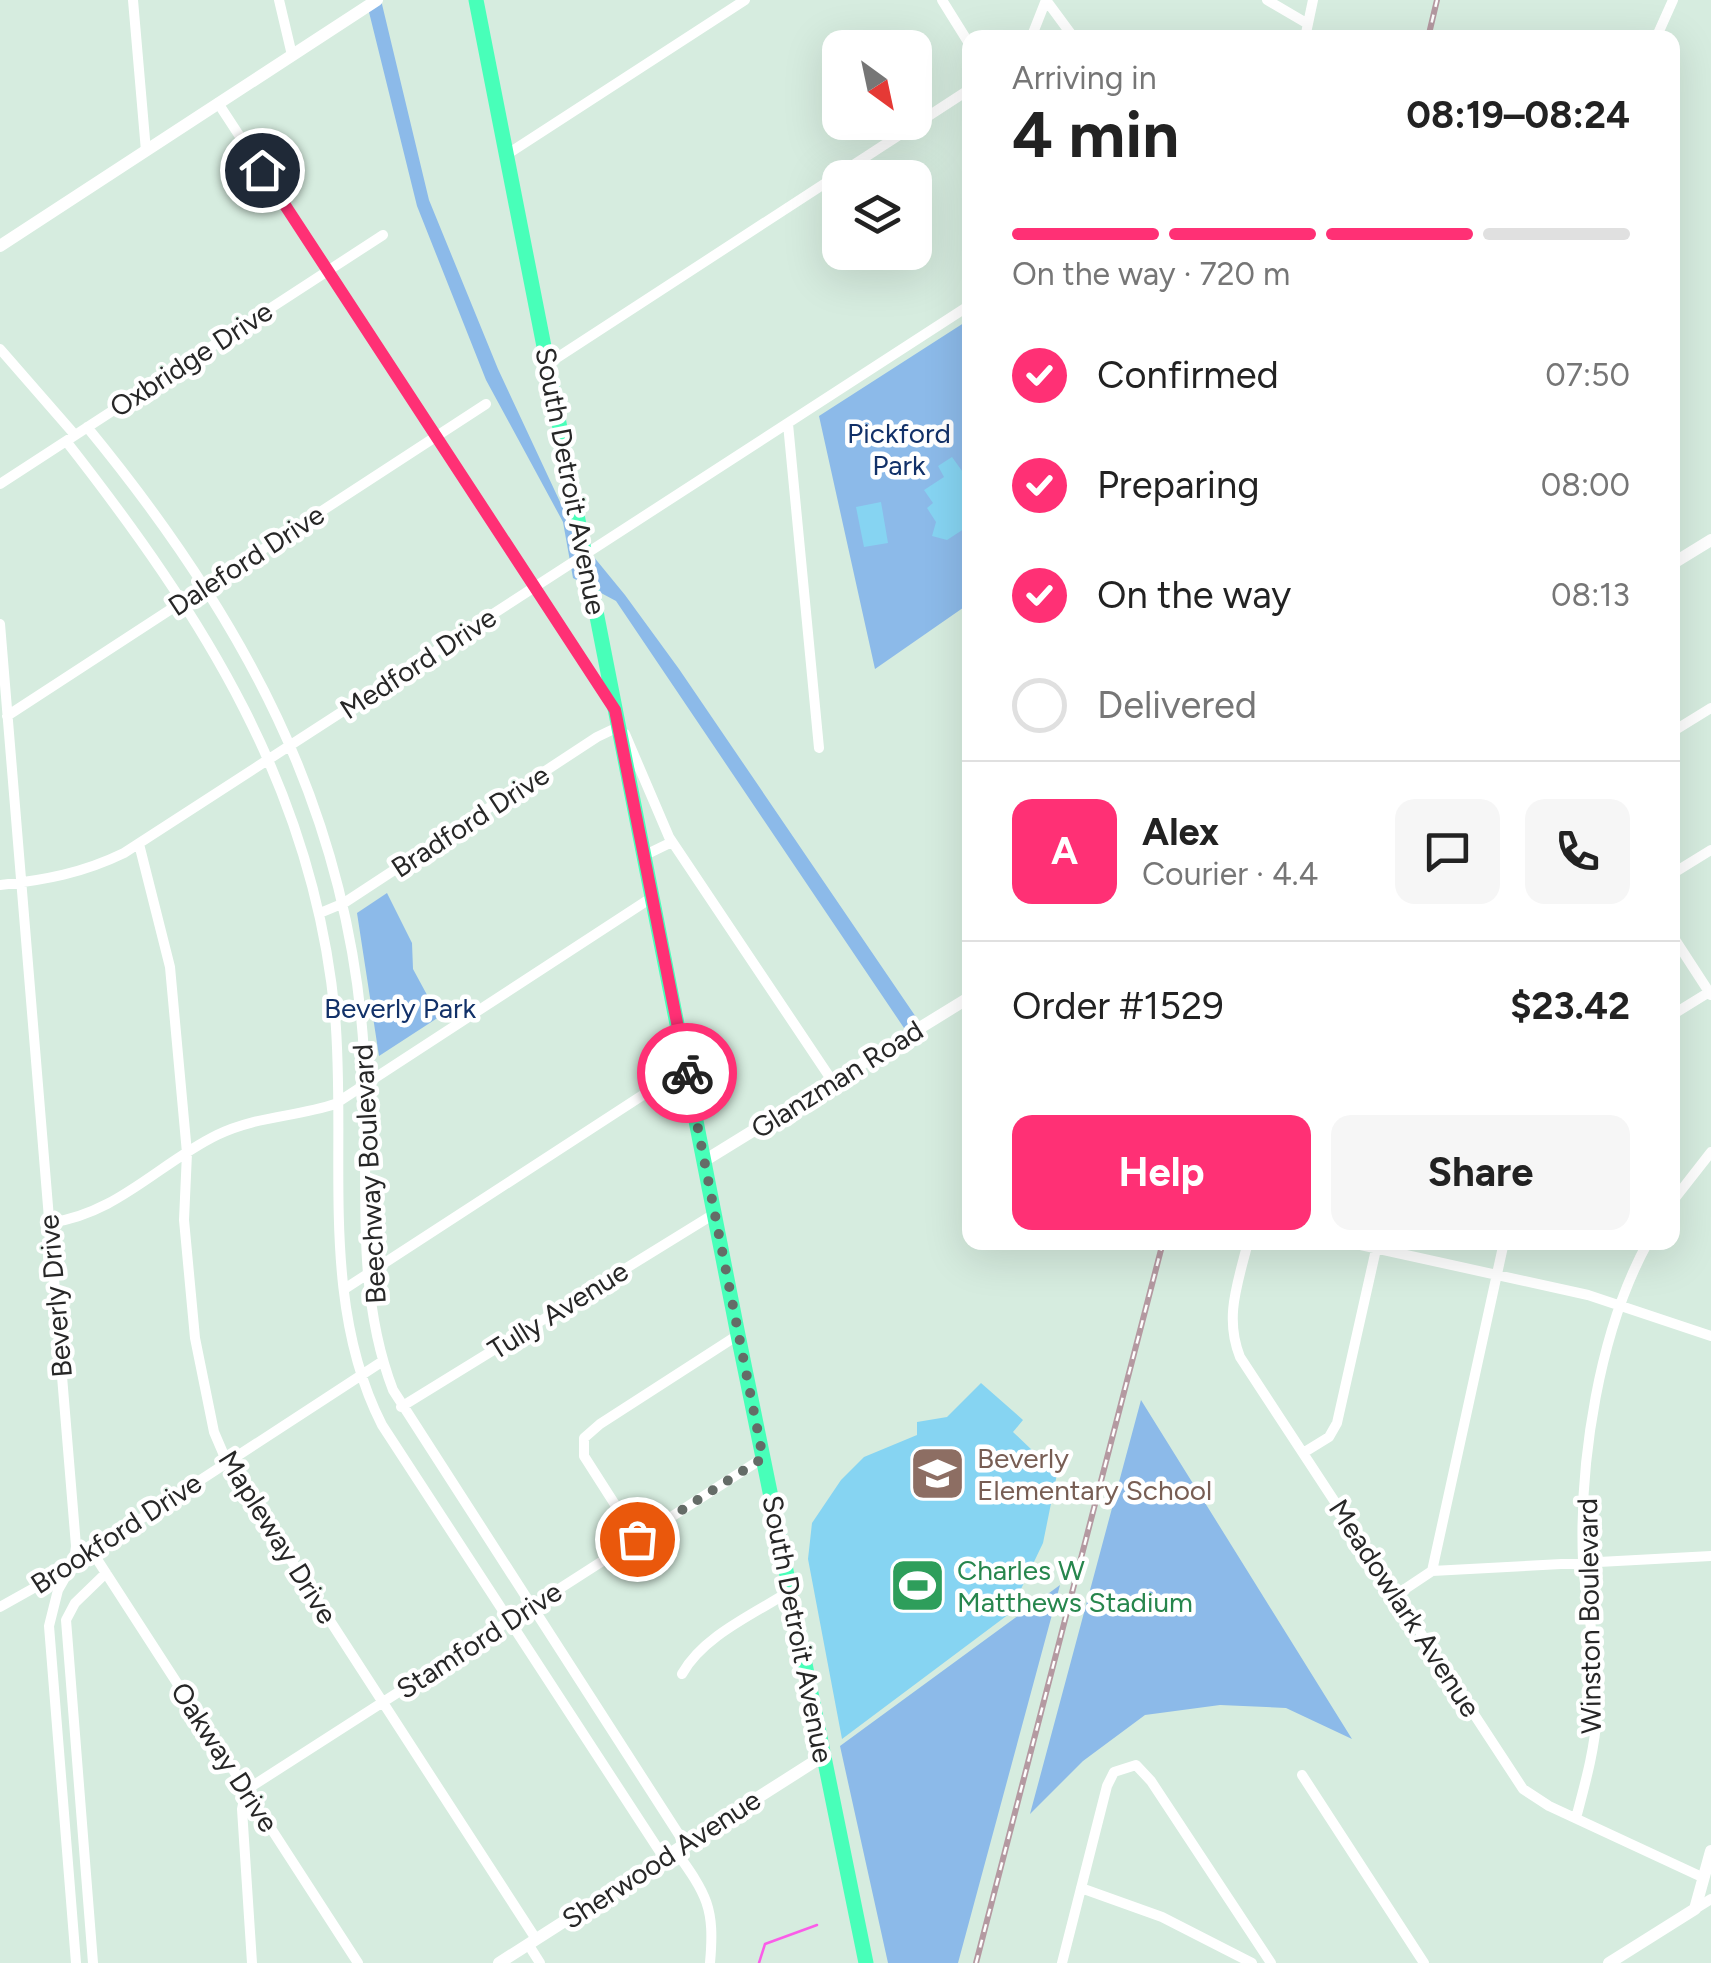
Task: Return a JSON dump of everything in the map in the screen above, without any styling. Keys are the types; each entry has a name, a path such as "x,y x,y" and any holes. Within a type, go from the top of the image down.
{"main road":[{"name":"South Detroit Avenue","path":"476,0 651,898 866,1963"}],"street":[{"path":"133,0 146,151"},
{"path":"280,0 292,55"},
{"path":"0,246 376,0"},
{"path":"506,155 745,0"},
{"path":"942,0 962,32"},
{"path":"1033,30 1046,0"},
{"path":"1046,0 1068,30"},
{"path":"1267,0 1308,24"},
{"path":"1307,30 1313,0"},
{"path":"1660,30 1673,0"},
{"path":"549,363 962,94"},
{"path":"218,103 534,588 616,719 672,842 833,1082"},
{"name":"Oxbridge Drive","path":"0,484 383,235"},
{"name":"Medford Drive","path":"0,884 77,872 139,844 962,310"},
{"name":"Beechway Boulevard","path":"0,349 71,438 228,676 270,759 304,852 320,913 335,1012 340,1101 338,1174 346,1288 360,1376 382,1425 510,1621 675,1851"},
{"name":"Daleford Drive","path":"8,716 486,404"},
{"path":"788,424 819,748"},
{"name":"Beechway Boulevard","path":"88,427 162,526 258,676 292,745 328,844 344,903 360,1010 370,1272 383,1361 402,1407 531,1607 675,1851"},
{"path":"1680,556 1711,540"},
{"name":"Beverly Drive","path":"0,624 76,1546 74,1562 62,1577 50,1626 76,1963"},
{"path":"1680,727 1711,708"},
{"name":"Bradford Drive","path":"320,913 344,903 597,737 616,719"},
{"path":"643,856 672,842"},
{"name":"Mapleway Drive","path":"139,844 170,967 188,1153 186,1271 214,1432 226,1460 384,1702 532,1942 540,1963"},
{"path":"1680,869 1711,850"},
{"path":"49,1222 110,1205 216,1135 254,1120 318,1110 340,1101 651,898"},
{"path":"1680,946 1710,993 1680,1010"},
{"name":"Glanzman Road","path":"704,1161 962,1002"},
{"path":"346,1288 686,1067"},
{"path":"1680,1192 1711,1152"},
{"name":"Tully Avenue","path":"402,1407 714,1214"},
{"name":"Meadowlark Avenue","path":"1246,1250 1231,1320 1231,1335 1240,1356 1523,1788 1533,1797 1704,1878"},
{"path":"1303,1453 1329,1437 1336,1423 1375,1250"},
{"path":"1393,1250 1622,1304 1711,1336"},
{"path":"1432,1570 1502,1250"},
{"name":"Winston Boulevard","path":"1576,1818 1597,1714 1583,1563 1584,1501 1594,1414 1622,1304 1645,1250"},
{"path":"637,1539 584,1456 584,1438 738,1335"},
{"name":"Brookford Drive","path":"0,1607 383,1361"},
{"name":"Stamford Drive","path":"246,1790 763,1458"},
{"name":"Oakway Drive","path":"91,1550 358,1963"},
{"path":"1396,1595 1432,1570 1711,1556"},
{"path":"92,1963 66,1620 75,1602 106,1574"},
{"path":"682,1674 693,1656 707,1645 790,1592"},
{"name":"Sherwood Avenue","path":"499,1963 823,1756"},
{"path":"1062,1963 1107,1786 1114,1772 1136,1765 1151,1781 1271,1963"},
{"path":"1302,1776 1424,1963"},
{"path":"246,1790 242,1809 252,1963"},
{"path":"675,1851 703,1890 710,1909 710,1963"},
{"path":"1696,1909 1711,1851"},
{"path":"1081,1888 1162,1916 1252,1963"},
{"path":"1609,1963 1711,1900"}],"green space":[{"path":"366,0 381,0 429,200 498,369 575,534 679,669 918,1020 904,1028 616,601 573,578 563,522 486,380 417,206"},
{"name":"Pickford Park","path":"962,324 962,609 875,669 819,416"},
{"name":"Beverly Park","path":"387,893 412,943 413,969 439,1017 379,1056 357,913"},
{"path":"1141,1400 1352,1739 1286,1708 1220,1705 1145,1715 1083,1761 1030,1814"},
{"path":"1060,1585 958,1963 888,1963 840,1746"}],"shaded area":[{"path":"952,457 962,471 962,530 947,540 932,536 936,522 927,508 933,503 924,490 944,477 938,466"},
{"path":"881,502 888,543 864,547 856,507"},
{"name":"Charles W Matthews Stadium","path":"981,1383 1023,1420 1013,1432 1057,1474 1043,1543 1009,1614 842,1739 808,1559 812,1523 841,1480 864,1457 917,1435 917,1422 947,1417"}],"waterway":[{"path":"759,1963 765,1944 817,1925"}],"railway":[{"path":"1430,30 1437,0"},
{"path":"976,1963 1161,1250"}],"way so far":[{"path":"637,1539 763,1458 687,1073"}],"place":[{"name":"Beverly Elementary School","path":"938,1474"},
{"name":"Charles W Matthews Stadium","path":"918,1586"}],"route":[{"path":"262,170 615,710 687,1073"}]}
